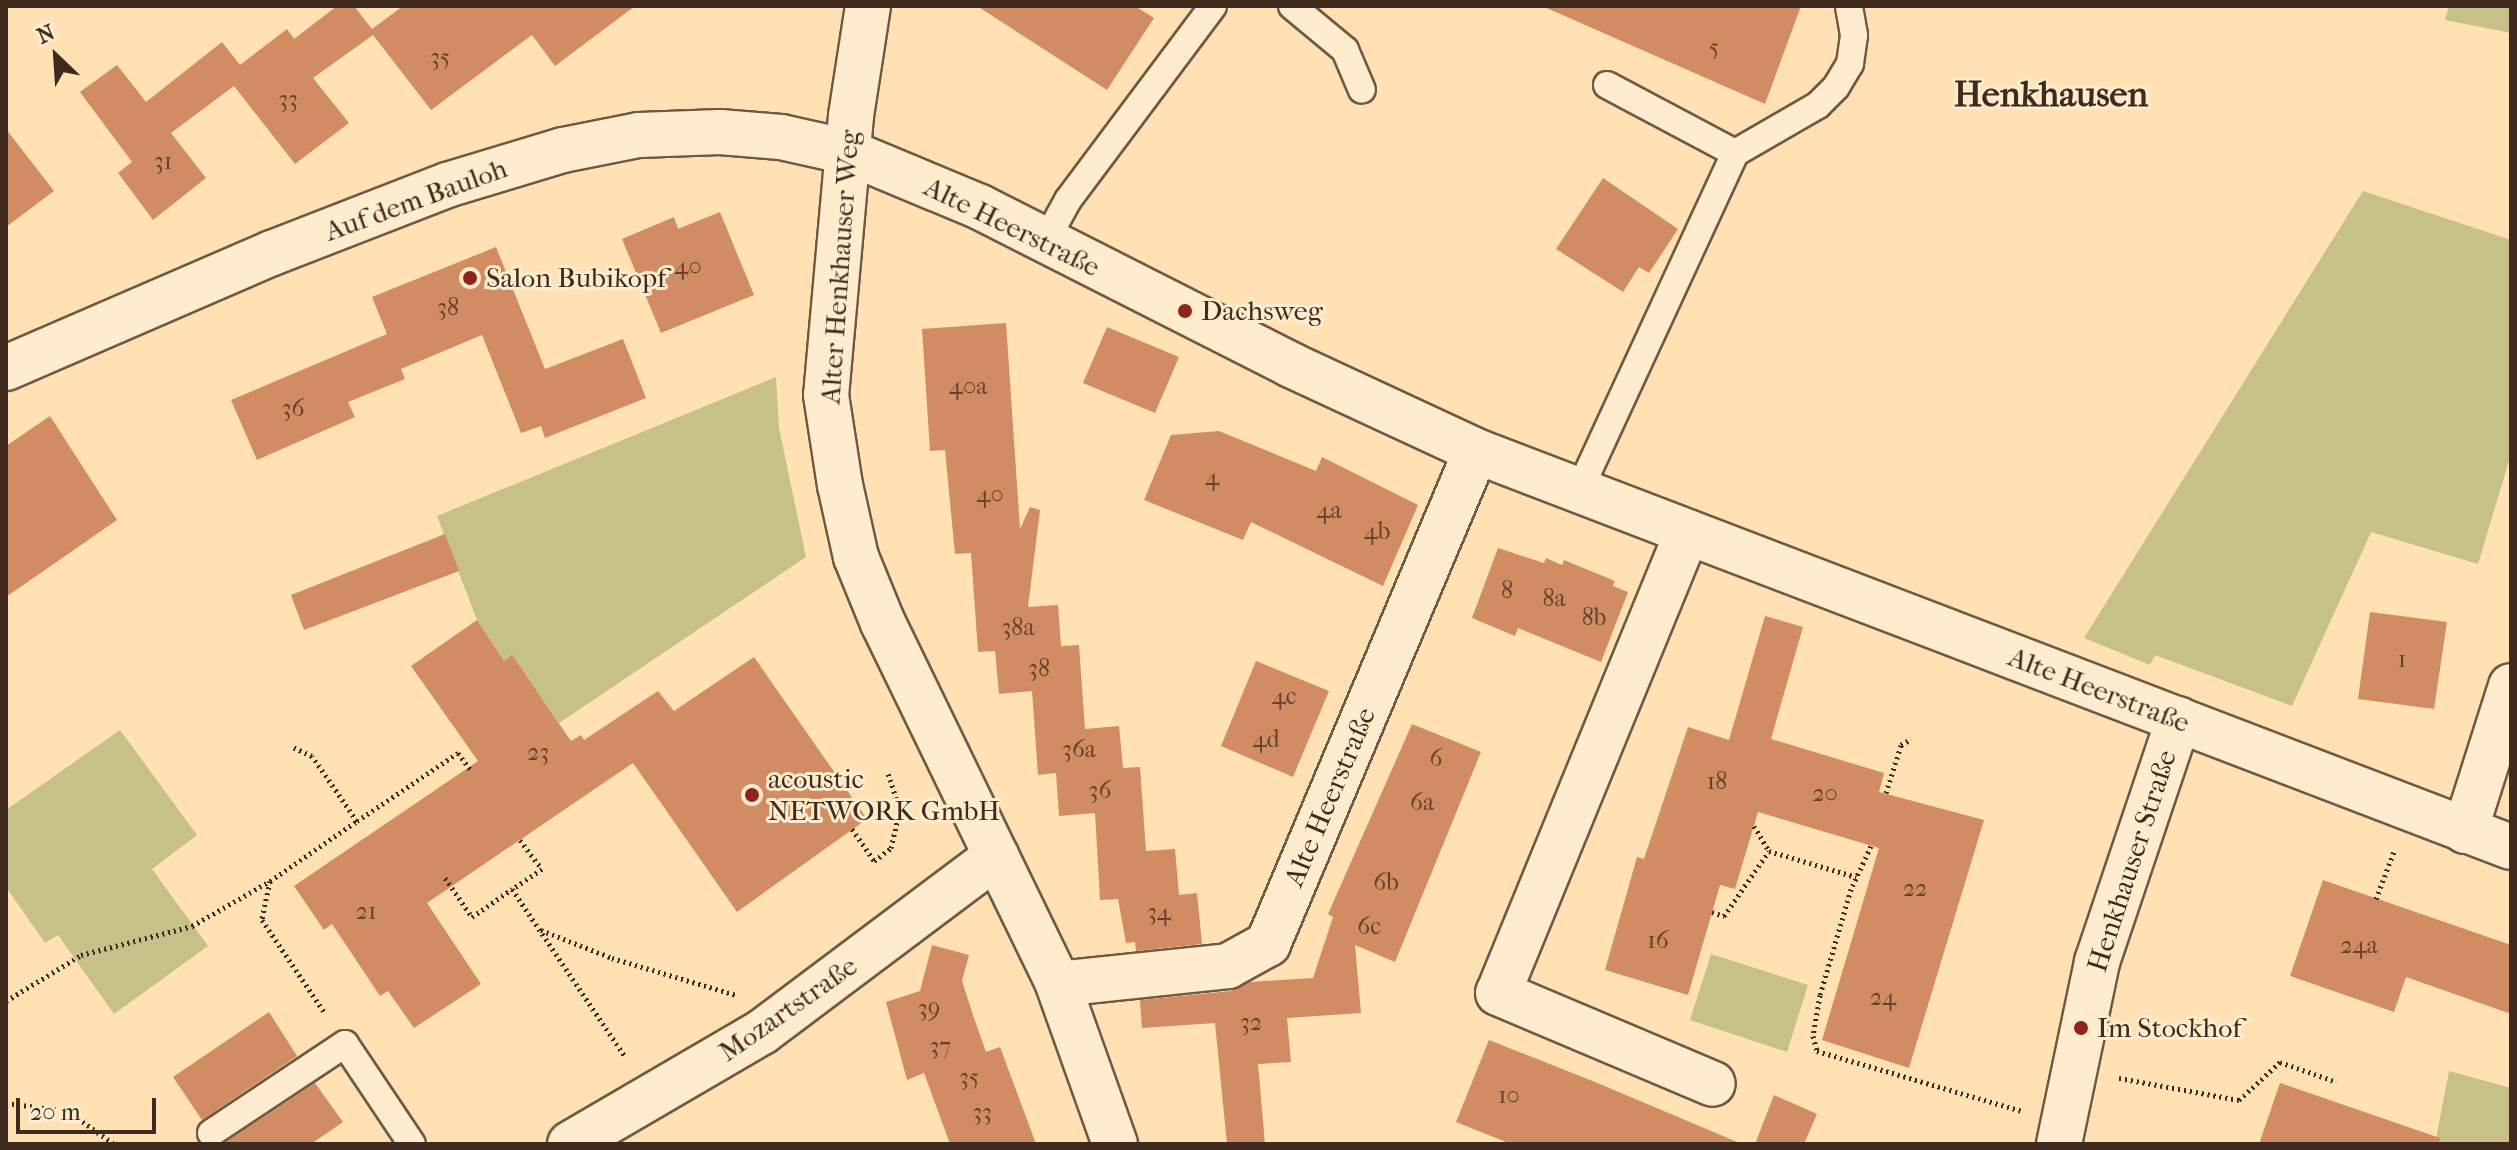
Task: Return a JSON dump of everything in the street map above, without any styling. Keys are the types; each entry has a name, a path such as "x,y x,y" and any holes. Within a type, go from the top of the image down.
{"street":[{"name":"Alter Henkhauser Weg","path":"868,6 848,152 826,395 840,485 856,557 883,623 1058,984 1115,1144"},
{"name":"Auf dem Bauloh","path":"6,368 272,253 447,185 563,150 639,135 720,132 781,137 848,152"},
{"name":"Alte Heerstraße","path":"848,152 1046,240 1291,365 1476,451 2511,847"},
{"name":"Alte Heerstraße","path":"1058,984 1228,966 1268,944 1476,451"},
{"path":"1687,533 1498,993 1713,1084"},
{"path":"2465,831 2511,686"},
{"name":"Henkhauser Straße","path":"2060,1133 2097,962 2179,719"},
{"name":"Mozartstraße","path":"570,1144 652,1098 791,1011 996,856"}],"lane":[{"path":"1046,240 1068,200 1213,6"},
{"path":"1292,6 1345,50 1362,90"},
{"path":"1579,491 1735,153 1818,105 1836,87 1850,64 1854,35 1849,6"},
{"path":"1607,85 1735,153"},
{"path":"211,1133 345,1044 412,1144"}],"path":[{"path":"1886,793 1901,745 1911,739"},
{"path":"293,747 312,756 357,821"},
{"path":"6,1001 81,955 192,926 270,881 458,753 470,769"},
{"path":"852,829 874,861 891,848 900,810 888,774"},
{"path":"1754,826 1769,851 1856,877"},
{"path":"445,878 472,917 542,869 520,840"},
{"path":"1871,846 1856,877 1820,995 1813,1036 1817,1051 2060,1133"},
{"path":"1712,912 1724,916 1769,851"},
{"path":"270,881 262,920 345,1044"},
{"path":"512,889 652,1098"},
{"path":"539,929 612,958 791,1011"},
{"path":"2072,1069 2239,1100 2280,1062 2337,1082"},
{"path":"6,1103 68,1111 107,1134 114,1144"}],"shaded area":[{"path":"2449,6 2511,6 2511,33 2445,20"},
{"path":"2363,191 2511,240 2511,454 2478,564 2371,532 2292,706 2155,655 2150,665 2084,638"},
{"path":"776,377 779,428 806,557 559,723 512,656 504,661 477,620 437,516"},
{"path":"120,730 197,835 152,869 208,946 114,1014 58,935 45,943 6,887 6,810"},
{"path":"1711,954 1808,985 1787,1052 1690,1020"},
{"path":"2449,1071 2511,1088 2511,1144 2435,1144"}],"building":[{"path":"337,6 354,6 372,29 403,6 635,6 555,66 532,35 431,110 373,35 313,78 349,123 295,164 234,86 171,133 206,178 153,220 118,173 132,162 80,92 117,65 146,102 222,42 240,65 287,29 294,39"},
{"path":"977,6 1135,6 1154,18 1107,90"},
{"path":"1542,6 1801,6 1765,104"},
{"path":"6,129 54,191 6,227"},
{"path":"1603,178 1678,229 1649,273 1639,267 1623,292 1556,249"},
{"path":"720,212 754,295 661,333 622,239 674,217 678,229"},
{"path":"496,247 545,369 623,339 646,398 545,438 541,426 521,433 482,335 401,369 405,379 348,402 355,417 257,460 231,400 387,334 372,297"},
{"path":"1006,323 1020,529 1030,507 1040,510 1028,607 1058,605 1061,646 1079,645 1085,729 1119,726 1123,768 1140,767 1146,851 1175,849 1179,895 1197,893 1202,944 1136,951 1135,942 1126,943 1118,899 1100,900 1095,813 1059,816 1056,773 1038,775 1032,691 999,694 995,651 978,652 971,553 955,554 945,450 930,451 922,329"},
{"path":"1107,327 1179,357 1155,413 1083,383"},
{"path":"50,416 117,520 6,597 6,446"},
{"path":"1219,431 1316,471 1322,457 1418,505 1383,586 1251,522 1243,540 1144,500 1171,435"},
{"path":"445,534 459,571 304,630 291,595"},
{"path":"1498,548 1544,563 1546,558 1562,565 1564,560 1615,581 1613,586 1628,592 1601,662 1518,628 1515,636 1472,618"},
{"path":"2370,612 2447,622 2434,709 2358,699"},
{"path":"1765,616 1803,627 1771,739 1884,773 1879,792 1984,820 1909,1068 1822,1040 1879,848 1758,812 1735,889 1720,885 1688,995 1605,970 1637,857 1644,859 1688,727 1729,740"},
{"path":"477,620 504,661 512,655 571,741 581,735 584,740 658,691 674,711 754,657 867,819 737,912 633,763 427,903 481,984 414,1028 388,991 380,996 332,924 324,930 294,886 478,761 411,666"},
{"path":"1256,661 1329,691 1293,777 1221,746"},
{"path":"1412,724 1481,752 1395,962 1355,945 1361,1013 1287,1018 1291,1062 1258,1064 1265,1144 1227,1144 1215,1023 1142,1028 1140,1000 1231,991 1250,982 1313,978 1333,917 1328,914"},
{"path":"2323,880 2511,945 2511,1014 2406,977 2394,1012 2290,976"},
{"path":"932,945 969,955 962,981 986,1052 1000,1047 1036,1144 950,1144 924,1073 907,1080 886,1002 920,991"},
{"path":"269,1012 297,1056 202,1120 173,1077"},
{"path":"1489,1040 1742,1144 1511,1144 1456,1122"},
{"path":"315,1083 343,1122 311,1144 223,1144"},
{"path":"2280,1083 2440,1138 2439,1144 2259,1144"},
{"path":"1774,1095 1817,1114 1804,1144 1755,1144"}],"place":[{"name":"Salon Bubikopf","path":"470,278"},
{"name":"Dachsweg","path":"1185,311"},
{"name":"acoustic NETWORK GmbH","path":"752,795"},
{"name":"Im Stockhof","path":"2081,1028"}],"district":[{"name":"Henkhausen","path":"2051,95"}]}
